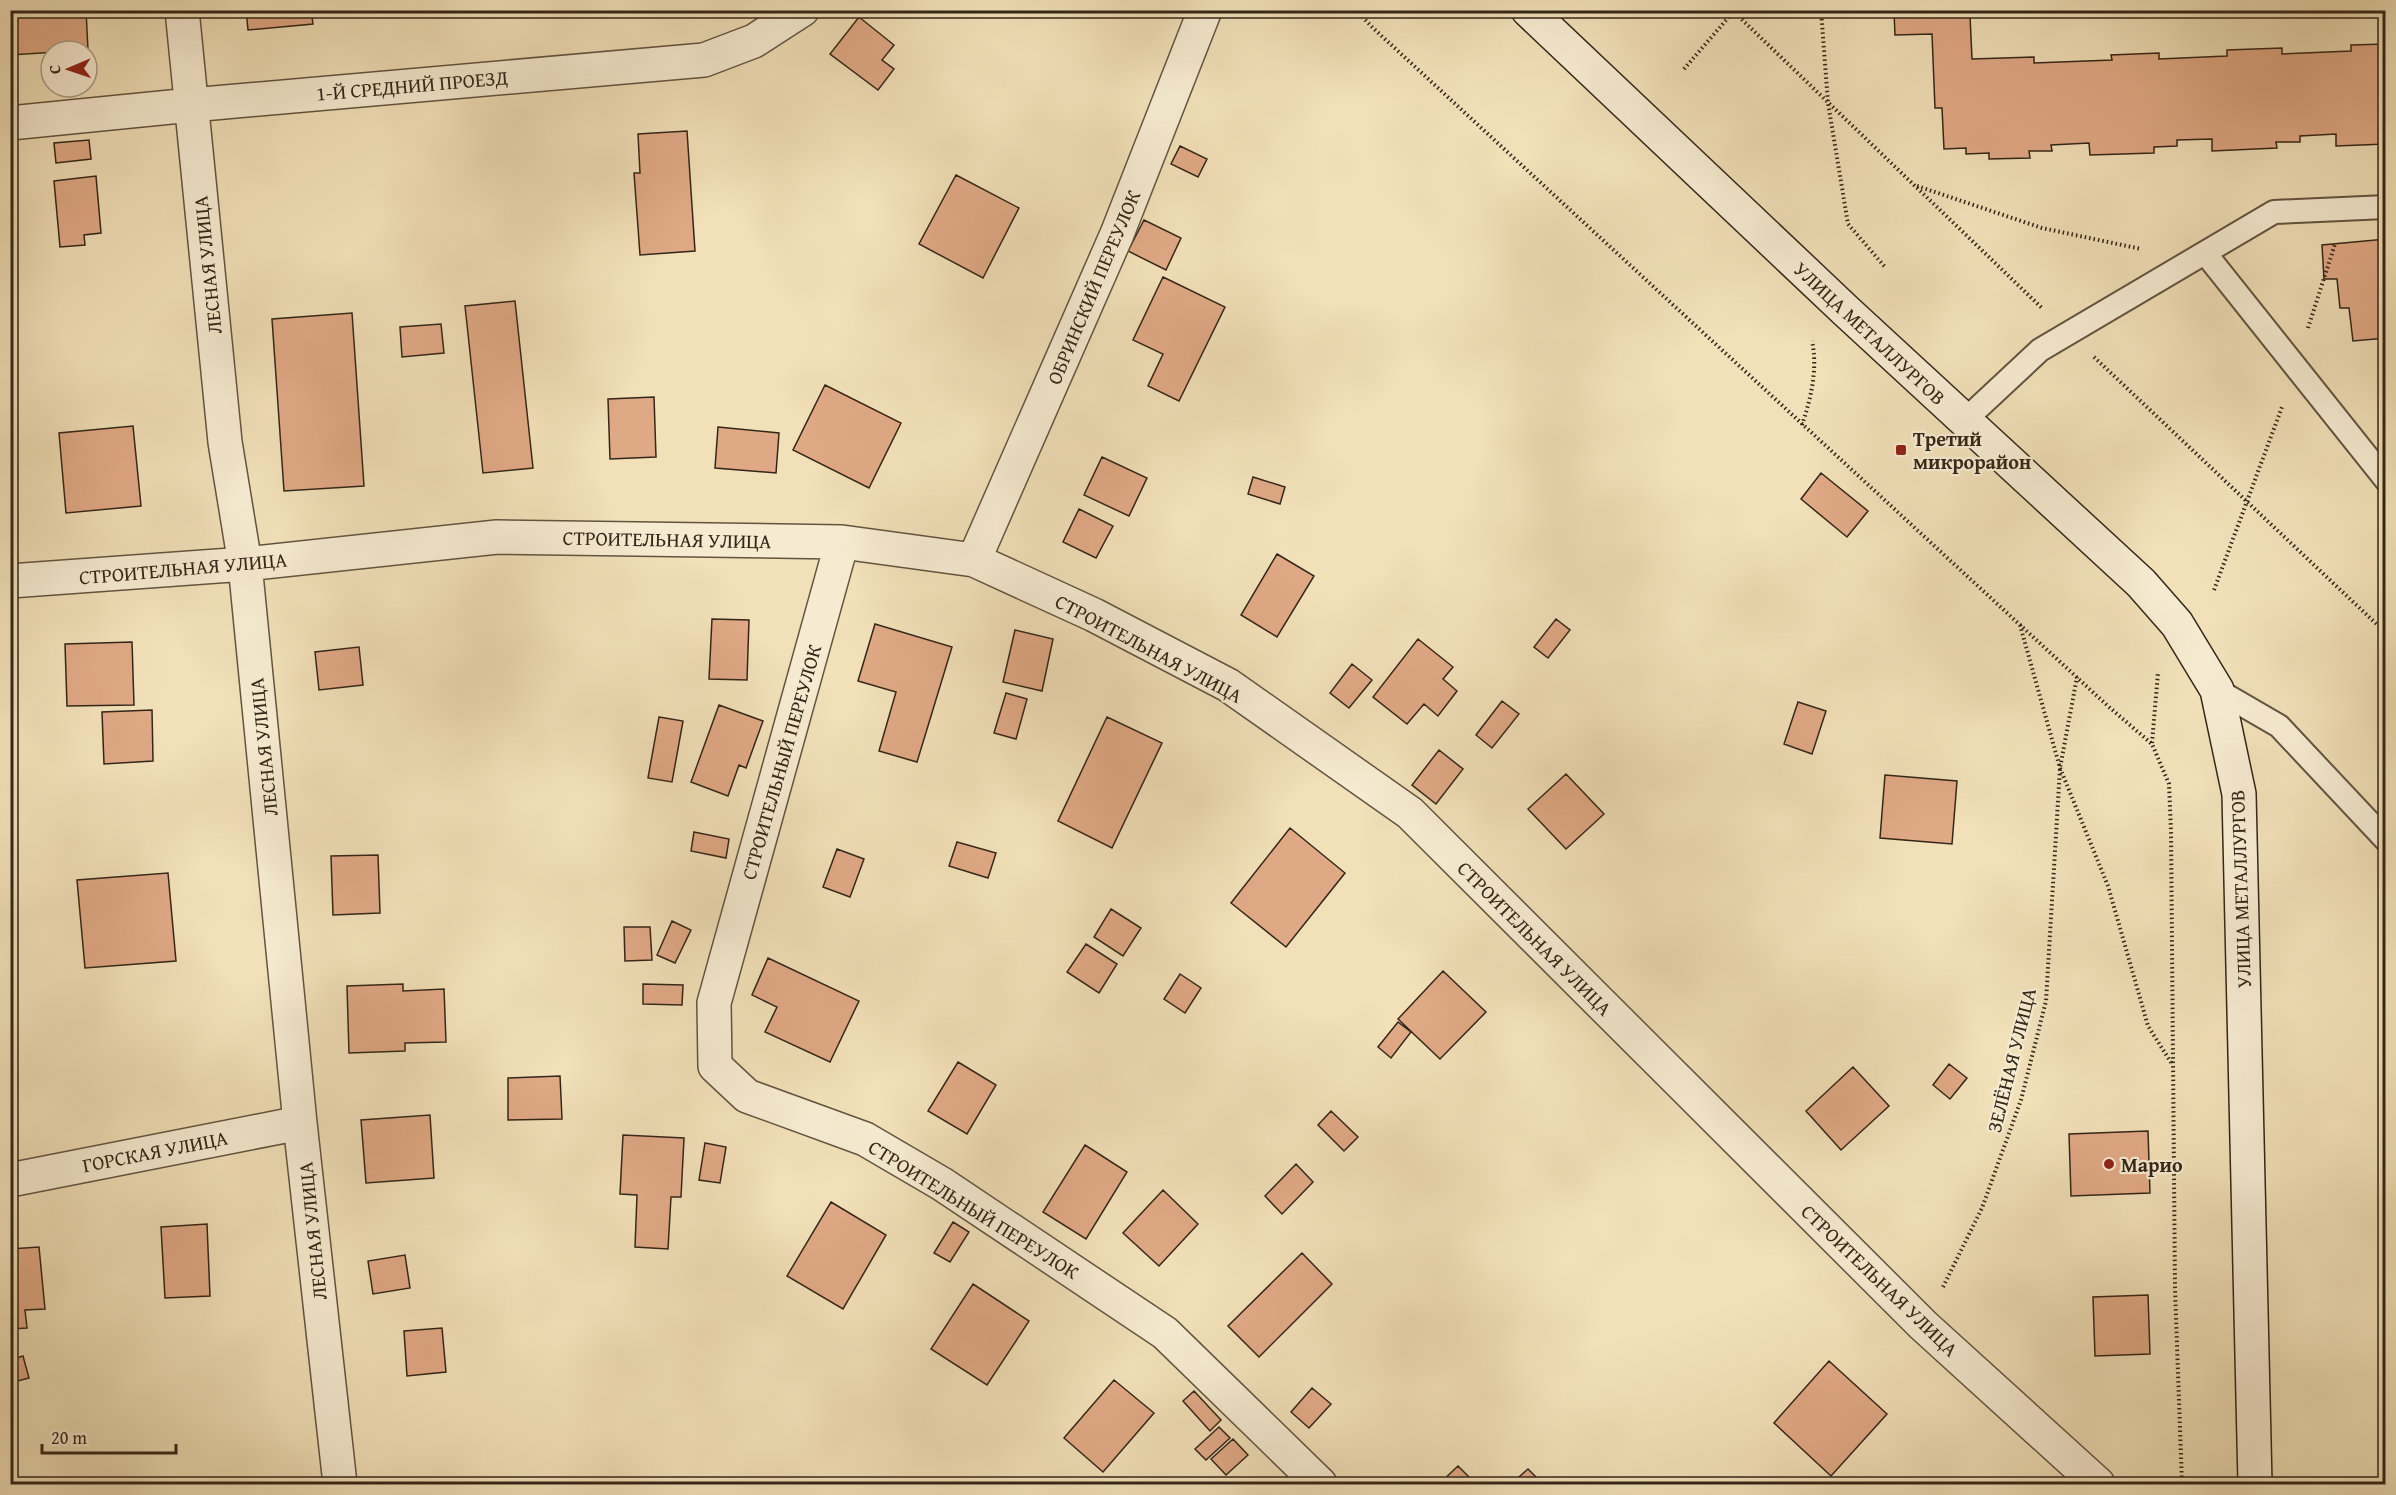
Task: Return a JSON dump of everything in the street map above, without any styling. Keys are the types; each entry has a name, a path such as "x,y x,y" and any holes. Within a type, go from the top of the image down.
{"street":[{"name":"ЛЕСНАЯ УЛИЦА","path":"182,10 225,442 244,564 300,1123 340,1485"},
{"name":"1-Й СРЕДНИЙ ПРОЕЗД","path":"10,123 704,60 754,41 802,10"},
{"name":"ОБРИНСКИЙ ПЕРЕУЛОК","path":"974,560 1117,234 1205,10"},
{"name":"УЛИЦА МЕТАЛЛУРГОВ","path":"1528,10 1964,421 2141,583 2177,624 2217,690 2239,794 2255,1485"},
{"name":"СТРОИТЕЛЬНАЯ УЛИЦА","path":"10,581 244,564 497,537 842,542 974,560 1094,615 1227,685 1410,813 1923,1325 2098,1485"},
{"name":"СТРОИТЕЛЬНЫЙ ПЕРЕУЛОК","path":"842,542 714,1003 715,1066 747,1096 865,1139 942,1184 1166,1333 1320,1485"},
{"name":"ГОРСКАЯ УЛИЦА","path":"10,1180 300,1123"}],"lane":[{"path":"1964,421 2040,350 2274,212 2385,207"},
{"path":"2205,253 2385,480"},
{"path":"2217,690 2279,726 2385,840"}],"path":[{"path":"1356,10 1372,28 2077,678 2152,744 2169,784 2175,1289 2182,1485"},
{"path":"1684,69 1734,10"},
{"path":"1821,10 1828,103 1848,224 1885,267"},
{"path":"1914,185 2042,228 2130,248 2205,253"},
{"path":"1802,424 1810,400 1816,358 1812,341"},
{"path":"2020,625 2060,768 2108,886 2148,1026 2174,1066"},
{"path":"2152,744 2158,674 2155,666"},
{"name":"ЗЕЛЁНАЯ УЛИЦА","path":"1923,1325 1982,1208 2021,1100 2046,1001 2060,768 2077,678"}],"building":[{"path":"10,10 86,10 87,39 39,39 39,53 10,55"},
{"path":"246,10 311,10 313,24 248,30"},
{"path":"1889,10 1977,10 1977,16 1970,16 1972,59 2034,57 2034,63 2112,60 2111,55 2159,53 2159,59 2227,56 2227,50 2282,48 2282,54 2351,51 2351,45 2386,44 2386,144 2336,146 2336,134 2300,136 2300,142 2276,142 2277,148 2212,151 2212,139 2177,140 2177,146 2154,147 2154,153 2090,155 2089,143 2051,145 2052,151 2029,151 2030,158 1989,159 1989,153 1966,154 1966,148 1944,149 1942,108 1935,108 1932,34 1895,35 1894,12 1889,12"},
{"path":"859,17 894,45 882,60 894,69 878,90 830,54"},
{"path":"687,131 695,251 640,255 634,173 640,173 638,134"},
{"path":"89,140 91,159 56,163 54,143"},
{"path":"1180,146 1207,159 1198,177 1171,164"},
{"path":"956,175 1019,208 983,278 919,244"},
{"path":"96,176 101,233 84,235 85,245 60,247 54,181"},
{"path":"1144,220 1181,238 1166,270 1128,251"},
{"path":"2386,239 2386,338 2353,341 2349,308 2340,308 2337,279 2324,279 2322,245"},
{"path":"1163,277 1225,307 1179,401 1148,386 1163,354 1133,340"},
{"path":"515,301 533,468 483,473 465,306"},
{"path":"352,313 364,486 284,491 272,319"},
{"path":"441,324 444,353 402,357 400,327"},
{"path":"825,385 901,423 869,488 793,450"},
{"path":"654,397 656,457 610,459 608,399"},
{"path":"133,426 141,506 66,513 59,433"},
{"path":"718,427 779,433 776,473 715,468"},
{"path":"1102,457 1147,478 1129,516 1084,495"},
{"path":"1821,473 1868,511 1847,537 1801,499"},
{"path":"1253,477 1285,487 1280,504 1248,494"},
{"path":"1079,509 1113,526 1096,558 1063,542"},
{"path":"1277,554 1314,576 1277,637 1241,615"},
{"path":"712,619 749,620 747,680 709,679"},
{"path":"1556,619 1570,630 1548,658 1534,647"},
{"path":"875,624 952,647 917,762 879,751 896,692 858,681"},
{"path":"1015,630 1053,639 1042,691 1003,682"},
{"path":"1418,639 1453,667 1443,679 1457,691 1438,716 1424,704 1407,724 1373,697"},
{"path":"132,642 134,705 67,706 65,644"},
{"path":"359,647 363,685 319,690 315,652"},
{"path":"1352,664 1372,680 1349,708 1330,693"},
{"path":"1006,693 1027,699 1016,739 994,733"},
{"path":"1502,701 1519,714 1492,748 1476,735"},
{"path":"1798,702 1826,711 1812,754 1784,744"},
{"path":"719,705 763,721 746,768 739,765 728,796 691,782"},
{"path":"152,710 153,761 104,764 102,712"},
{"path":"659,717 683,721 672,782 648,778"},
{"path":"1107,717 1162,743 1112,848 1058,821"},
{"path":"1439,750 1463,769 1436,804 1412,785"},
{"path":"1566,774 1604,814 1566,849 1528,809"},
{"path":"1885,775 1957,781 1952,844 1880,838"},
{"path":"1290,828 1345,873 1286,947 1231,903"},
{"path":"694,832 729,839 726,858 691,851"},
{"path":"957,842 996,853 988,878 949,866"},
{"path":"837,849 864,859 850,897 823,887"},
{"path":"378,855 380,913 333,915 331,856"},
{"path":"168,873 176,961 85,968 77,880"},
{"path":"1111,909 1141,928 1123,956 1094,937"},
{"path":"672,921 691,930 675,963 657,955"},
{"path":"624,927 650,927 652,960 625,961"},
{"path":"1086,944 1117,964 1099,993 1067,972"},
{"path":"768,958 859,1001 830,1062 765,1032 777,1007 752,995"},
{"path":"1443,971 1486,1012 1440,1059 1398,1019"},
{"path":"1180,974 1201,988 1185,1013 1164,999"},
{"path":"403,984 403,991 444,989 446,1042 405,1043 405,1051 349,1053 347,986"},
{"path":"643,984 683,985 682,1005 643,1004"},
{"path":"1398,1022 1411,1032 1391,1058 1378,1047"},
{"path":"958,1062 996,1085 967,1134 928,1111"},
{"path":"1949,1064 1967,1078 1950,1099 1933,1085"},
{"path":"1853,1067 1889,1106 1841,1150 1806,1111"},
{"path":"560,1076 562,1119 508,1120 508,1078"},
{"path":"1331,1111 1358,1137 1344,1151 1318,1125"},
{"path":"430,1115 434,1178 366,1183 361,1120"},
{"name":"Марио","path":"2148,1131 2150,1193 2071,1196 2069,1134"},
{"path":"623,1135 684,1138 681,1197 671,1197 668,1249 635,1247 637,1195 620,1194"},
{"path":"705,1143 726,1147 720,1183 699,1180"},
{"path":"1085,1145 1127,1172 1086,1239 1043,1212"},
{"path":"1296,1164 1313,1182 1282,1214 1265,1196"},
{"path":"1163,1190 1198,1224 1159,1266 1123,1233"},
{"path":"831,1202 886,1235 843,1309 787,1276"},
{"path":"953,1222 969,1232 950,1262 934,1253"},
{"path":"207,1224 210,1296 165,1298 161,1227"},
{"path":"39,1247 45,1309 25,1310 27,1328 10,1329 10,1249"},
{"path":"1302,1253 1332,1284 1259,1357 1228,1326"},
{"path":"405,1255 410,1288 373,1294 368,1261"},
{"path":"973,1284 1029,1321 987,1385 931,1349"},
{"path":"2148,1295 2150,1354 2095,1356 2093,1297"},
{"path":"442,1328 446,1372 407,1376 404,1331"},
{"path":"23,1356 29,1378 10,1383 10,1360"},
{"path":"1829,1361 1887,1414 1831,1476 1774,1423"},
{"path":"1114,1380 1154,1413 1103,1472 1064,1438"},
{"path":"1312,1388 1331,1404 1309,1428 1291,1412"},
{"path":"1194,1391 1221,1420 1210,1431 1183,1401"},
{"path":"1219,1427 1230,1438 1206,1460 1195,1449"},
{"path":"1233,1439 1248,1455 1226,1475 1211,1459"},
{"path":"1458,1466 1476,1484 1439,1484"},
{"path":"1528,1469 1543,1484 1511,1484"}],"place":[{"name":"Третий микрорайон","path":"1901,450"},
{"name":"Марио","path":"2109,1164"}]}
